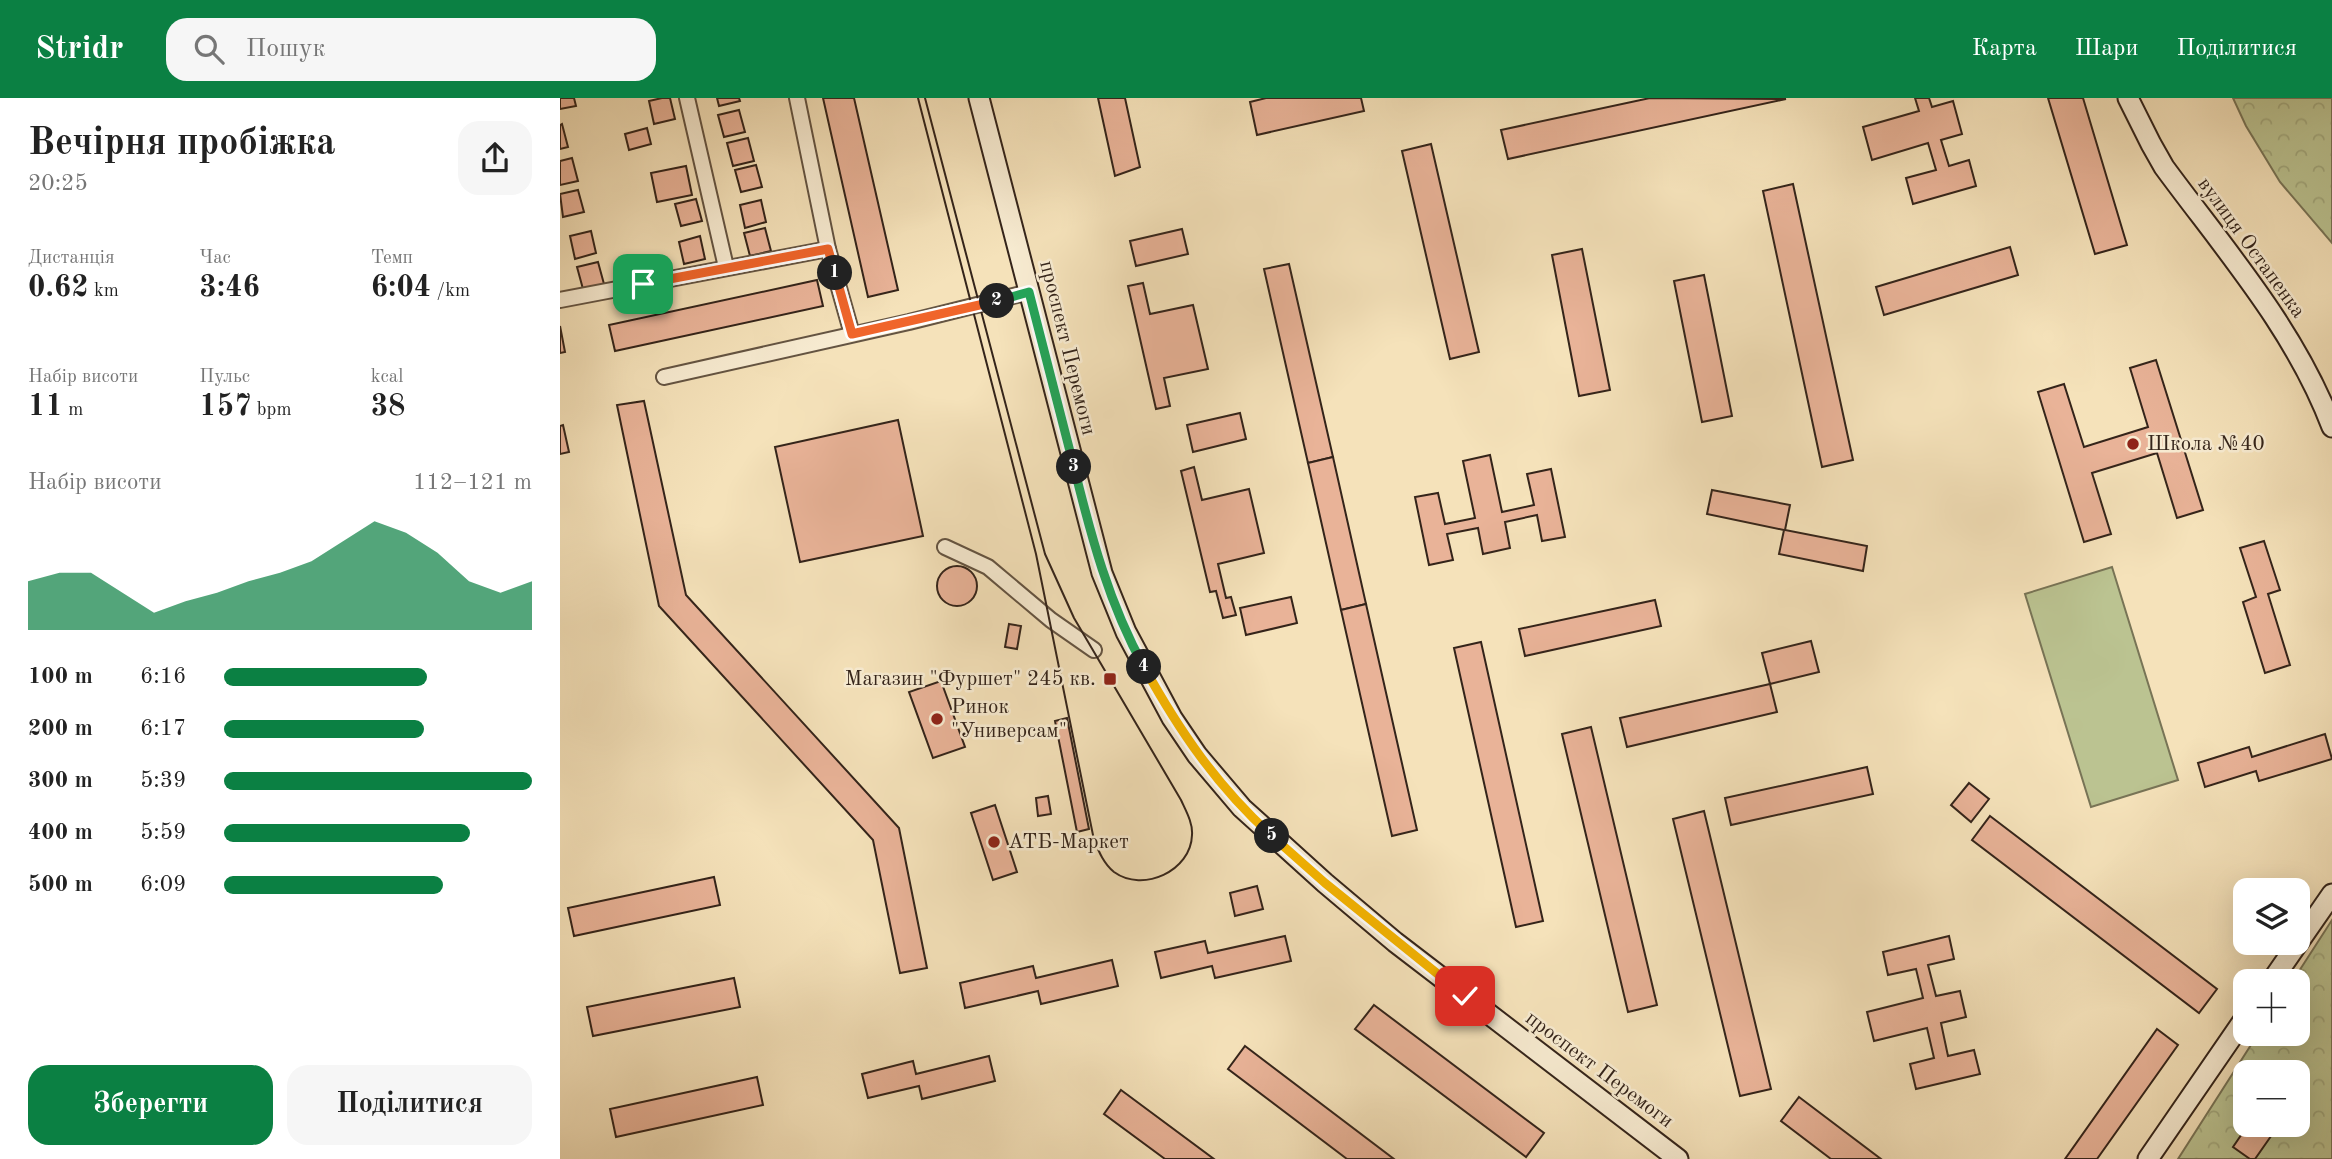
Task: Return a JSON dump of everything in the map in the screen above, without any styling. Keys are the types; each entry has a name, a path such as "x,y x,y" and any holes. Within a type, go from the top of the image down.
{"main road":[{"name":"проспект Перемоги","path":"979,98 1102,573 1134,649 1172,718 1197,755 1242,808 1325,883 1395,942 1678,1159"},
{"name":"вулиця Остапенка","path":"2129,98 2164,167 2275,317 2313,384 2332,427"},
{"path":"2280,969 2332,894"},
{"path":"2148,1159 2233,1035"}],"street":[{"path":"687,98 726,267"},
{"path":"797,98 828,249 852,334"},
{"path":"560,300 828,249"},
{"path":"664,377 1029,292"},
{"path":"945,547 988,567 1051,620 1094,650"}],"green space":[{"path":"2233,98 2332,98 2332,243 2280,182 2246,126"},
{"path":"2112,567 2178,780 2091,807 2025,594"},
{"path":"2332,920 2332,1159 2178,1159 2233,1073 2233,1137 2310,1137 2310,1060 2241,1060 2250,1046 2310,1046 2310,969 2300,969"}],"building":[{"path":"560,98 574,98 576,106 560,109"},
{"path":"670,98 675,119 654,124 649,101"},
{"path":"717,98 739,98 740,101 719,106"},
{"path":"823,98 854,98 898,290 868,297"},
{"path":"1098,98 1125,98 1140,167 1115,176"},
{"path":"1266,98 1361,98 1364,111 1257,135 1250,102"},
{"path":"1650,98 1786,99 1508,159 1501,130"},
{"path":"1915,98 1929,98 1932,107 1953,101 1962,134 1941,140 1949,166 1969,160 1976,186 1913,204 1906,178 1936,170 1928,143 1872,160 1863,127 1919,111"},
{"path":"2048,98 2083,98 2127,245 2095,254"},
{"path":"739,110 745,132 724,137 718,115"},
{"path":"562,124 568,147 560,149 560,125"},
{"path":"647,128 651,144 629,150 625,134"},
{"path":"748,138 754,161 733,166 727,143"},
{"path":"1431,144 1479,352 1450,359 1402,151"},
{"path":"572,158 578,181 560,185 560,161"},
{"path":"756,165 762,187 741,192 735,170"},
{"path":"686,166 692,195 657,202 651,173"},
{"path":"1793,184 1853,460 1822,467 1763,191"},
{"path":"578,190 584,212 563,217 560,194"},
{"path":"696,199 702,221 681,226 675,204"},
{"path":"761,200 766,222 745,228 740,205"},
{"path":"765,228 771,251 750,256 744,233"},
{"path":"1182,229 1188,254 1136,266 1130,241"},
{"path":"591,231 596,253 575,259 570,236"},
{"path":"700,236 705,259 684,264 679,242"},
{"path":"2010,247 2018,275 1884,315 1876,287"},
{"path":"1582,249 1610,390 1579,396 1552,255"},
{"path":"598,262 604,284 583,289 577,267"},
{"path":"1289,264 1333,457 1308,463 1264,269"},
{"path":"1704,275 1732,416 1702,422 1674,281"},
{"path":"817,280 823,306 615,351 609,325"},
{"path":"1143,283 1150,314 1193,305 1208,369 1164,378 1170,406 1156,409 1128,286"},
{"path":"560,326 565,352 560,353"},
{"path":"2156,360 2203,510 2177,518 2157,453 2092,473 2111,534 2084,542 2038,392 2064,384 2084,447 2148,427 2130,368"},
{"path":"644,401 686,595 899,828 927,968 900,973 873,840 659,606 617,405"},
{"path":"1240,413 1246,439 1193,452 1187,425"},
{"path":"898,420 923,536 800,562 775,447"},
{"path":"563,425 569,452 560,454 560,426"},
{"path":"1490,455 1502,512 1534,505 1527,474 1551,469 1565,537 1542,541 1537,515 1505,522 1510,548 1483,554 1478,528 1447,534 1453,560 1429,565 1415,497 1438,493 1445,524 1475,518 1463,461"},
{"path":"1333,457 1366,604 1341,610 1308,463"},
{"path":"1194,467 1202,500 1249,489 1264,553 1218,564 1226,598 1231,597 1236,615 1223,618 1216,591 1210,592 1181,471"},
{"path":"1712,490 1790,505 1785,530 1867,546 1863,571 1779,554 1784,530 1707,514"},
{"path":"2264,541 2280,590 2268,594 2290,665 2265,673 2243,602 2256,597 2240,548"},
{"path":"957,566 965,567 971,572 976,578 976,594 971,600 965,605 957,606 949,605 943,600 938,594 937,586 938,578 943,572 949,567"},
{"path":"1291,597 1297,623 1246,635 1240,608"},
{"path":"1655,600 1661,626 1525,656 1519,629"},
{"path":"1366,604 1417,830 1392,836 1341,610"},
{"path":"1009,624 1021,626 1017,649 1005,647"},
{"path":"1811,641 1819,672 1770,684 1762,653"},
{"path":"1481,642 1543,921 1516,927 1454,648"},
{"name":"Ринок \"Универсам\"","path":"941,681 965,747 933,758 909,692"},
{"path":"1770,684 1777,712 1627,747 1620,718"},
{"path":"1067,718 1089,829 1077,832 1055,721"},
{"path":"1591,727 1657,1005 1628,1012 1562,734"},
{"path":"2325,734 2332,759 2259,781 2256,771 2205,787 2198,763 2249,747 2252,757"},
{"path":"1867,767 1873,794 1731,825 1725,798"},
{"path":"1969,783 1989,799 1971,822 1951,805"},
{"path":"1048,796 1051,814 1038,816 1036,798"},
{"name":"АТБ-Маркет","path":"995,805 1017,872 993,880 971,813"},
{"path":"1704,811 1771,1089 1740,1096 1673,819"},
{"path":"1990,816 2217,989 2199,1013 1972,840"},
{"path":"714,877 720,905 574,936 568,908"},
{"path":"1257,886 1263,909 1235,916 1230,893"},
{"path":"1285,936 1291,961 1215,978 1212,966 1161,978 1155,952 1205,941 1208,953"},
{"path":"1949,936 1954,959 1928,965 1936,996 1960,991 1966,1017 1941,1023 1948,1056 1974,1050 1980,1074 1916,1089 1910,1064 1934,1058 1927,1028 1874,1041 1867,1012 1923,998 1916,969 1888,975 1883,952"},
{"path":"1112,960 1118,986 1041,1004 1038,991 965,1008 960,983 1033,966 1036,978"},
{"path":"734,978 740,1007 593,1036 587,1007"},
{"path":"1374,1005 1544,1133 1526,1157 1355,1029"},
{"path":"2157,1029 2178,1045 2097,1159 2065,1159"},
{"path":"1245,1046 1394,1159 1347,1159 1228,1069"},
{"path":"989,1056 995,1081 922,1099 919,1086 868,1098 862,1074 913,1061 916,1074"},
{"path":"757,1077 763,1105 616,1137 610,1109"},
{"path":"1121,1090 1214,1159 1165,1159 1104,1114"},
{"path":"1799,1097 1881,1159 1831,1159 1781,1121"},
{"path":"2240,1137 2270,1137 2255,1159 2250,1159 2233,1147"}],"tram line":[{"path":"918,98 1036,554 1094,840 1105,862 1114,872 1126,878 1151,879 1164,875 1183,859 1190,848 1190,822 1181,800 1074,618 1045,554 925,98"}],"place":[{"name":"Школа №40","path":"2133,444"},
{"name":"Магазин \"Фуршет\" 245 кв.","path":"1110,679"},
{"name":"Ринок \"Универсам\"","path":"937,719"},
{"name":"АТБ-Маркет","path":"994,842"}],"route":[{"path":"643,284 828,249 852,334 1029,292 1102,573 1126,632 1172,718 1197,755 1242,808 1325,883 1465,996"}]}
